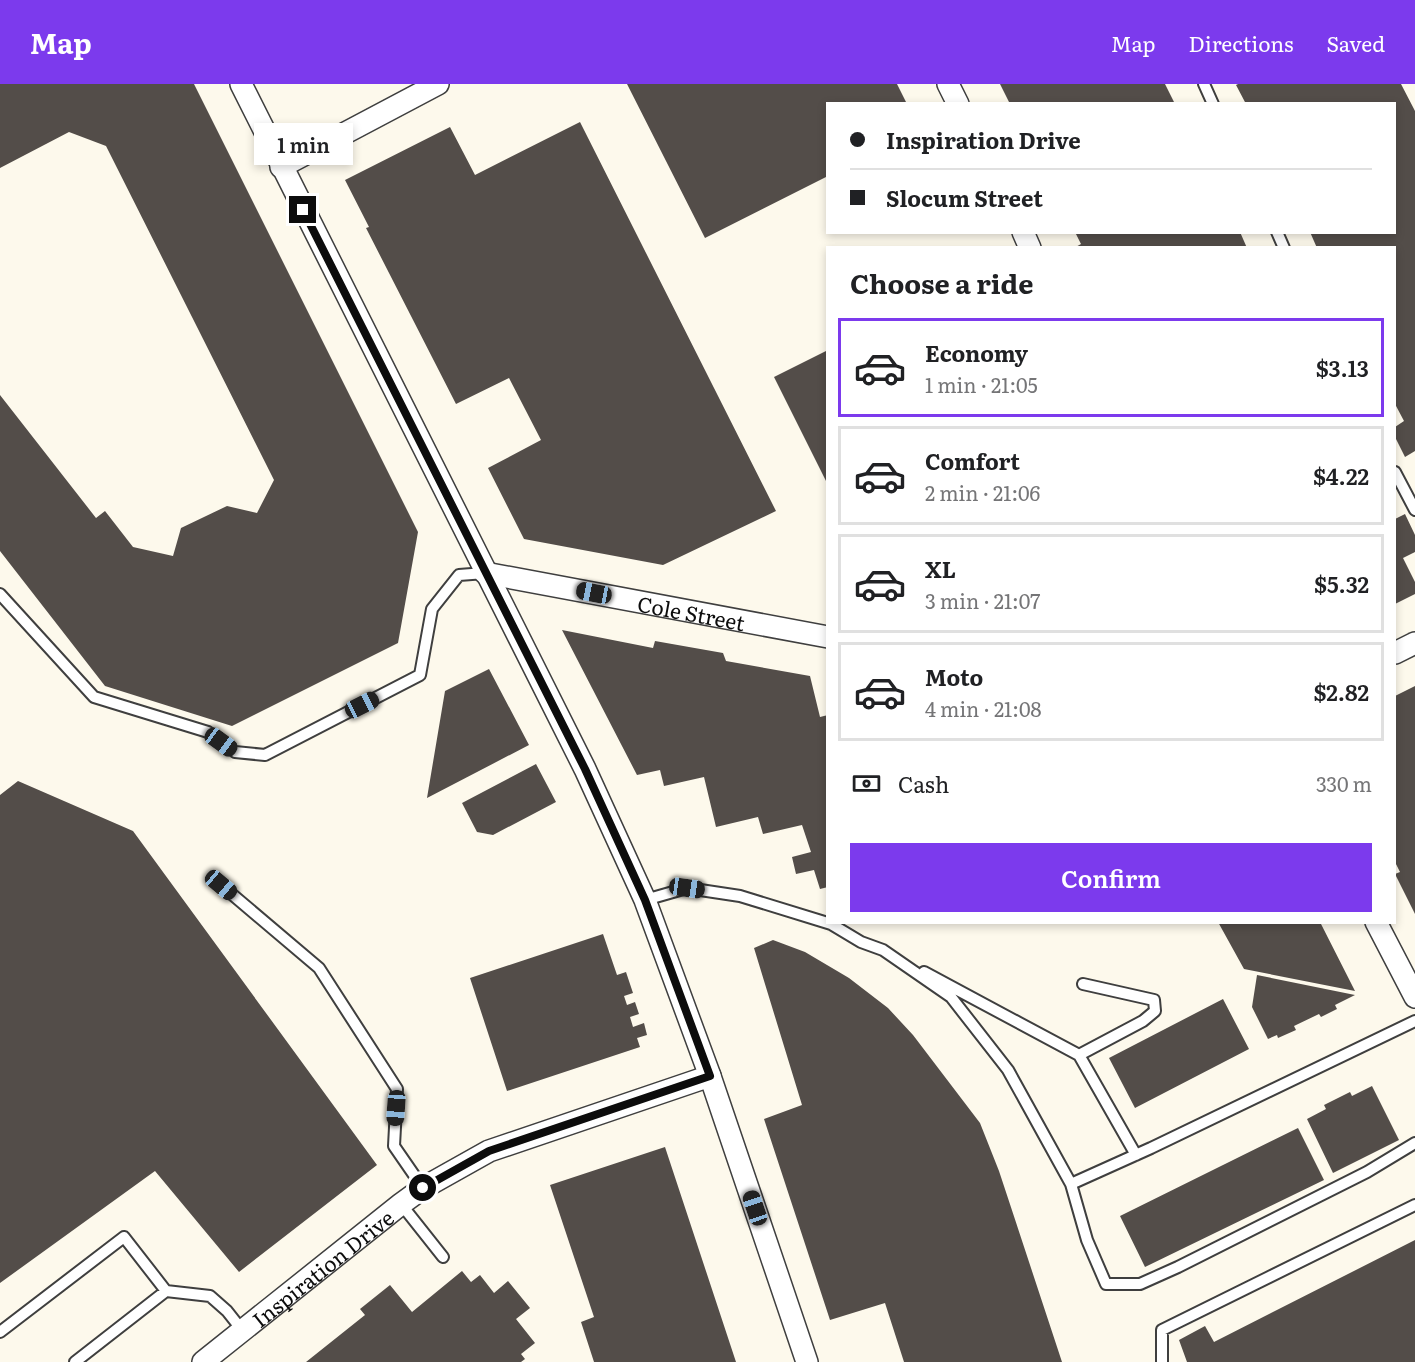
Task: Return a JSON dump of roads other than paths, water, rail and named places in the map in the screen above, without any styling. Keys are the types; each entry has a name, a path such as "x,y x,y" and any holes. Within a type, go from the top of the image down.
{"street":[{"path":"241,84 585,769 645,900 710,1076 807,1362"},
{"path":"281,167 438,84"},
{"path":"948,84 957,102"},
{"name":"Cole Street","path":"485,573 826,636"},
{"path":"1396,652 1415,643"},
{"path":"1377,924 1415,997"},
{"name":"Inspiration Drive","path":"203,1362 423,1188 489,1151 710,1076"}],"lane":[{"path":"1204,84 1212,102"},
{"path":"1396,474 1415,510"},
{"path":"0,594 94,697 208,732 235,752 265,754 420,675 432,609 459,575 485,573"},
{"path":"221,885 319,968 397,1089 394,1146 423,1188"},
{"path":"645,900 687,888 740,896 826,922"},
{"path":"831,924 861,942 883,950 1079,1055 1136,1155"},
{"path":"883,950 951,997 1008,1070 1071,1184 1088,1240 1106,1284 1140,1284 1178,1267 1367,1172 1415,1143"},
{"path":"1079,1055 1143,1021 1155,1011 1154,1000 1083,984"},
{"path":"1071,1184 1415,1021"},
{"path":"401,1204 443,1257"},
{"path":"1162,1362 1162,1330 1415,1205"},
{"path":"0,1332 124,1238 166,1291"},
{"path":"75,1362 166,1291 210,1296 227,1311 242,1330"}]}
